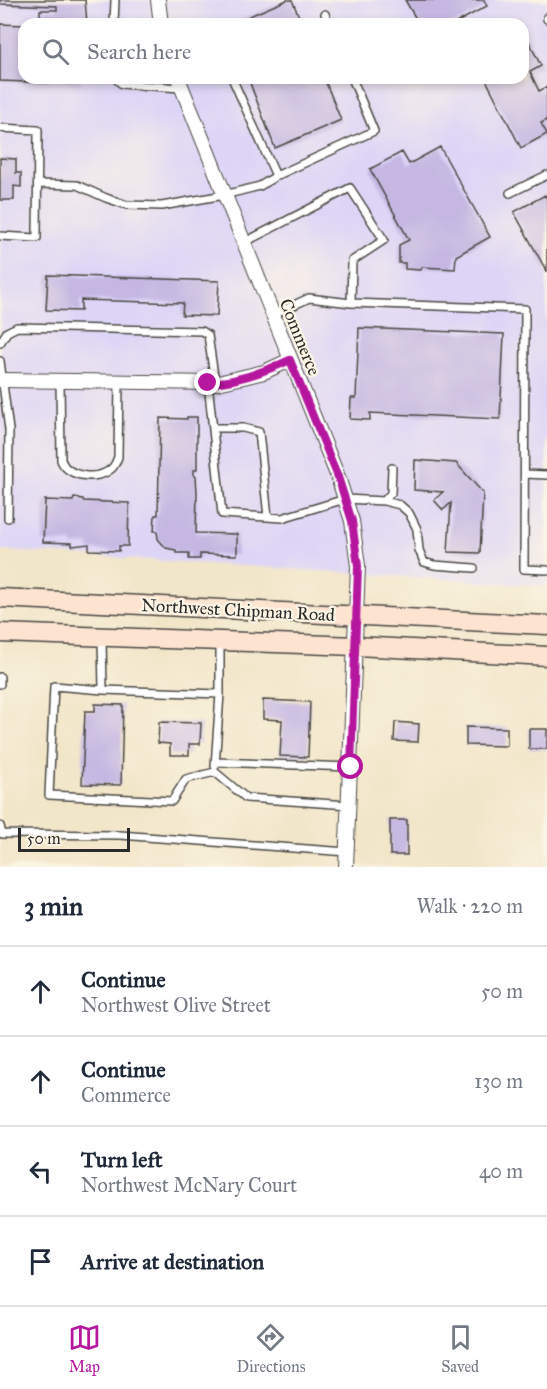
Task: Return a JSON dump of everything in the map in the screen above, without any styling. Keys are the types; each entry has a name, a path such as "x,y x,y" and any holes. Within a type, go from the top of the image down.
{"main road":[{"name":"Northwest Chipman Road","path":"0,598 547,625"},
{"name":"Northwest Chipman Road","path":"0,633 356,646 547,656"}],"street":[{"path":"158,0 160,18"},
{"name":"Commerce","path":"180,84 352,521 358,566 346,867"},
{"path":"2,380 211,383 264,372 290,360"}],"lane":[{"path":"114,18 115,0"},
{"path":"325,14 327,18"},
{"path":"235,84 276,176"},
{"path":"39,184 77,185 127,205 162,206 260,186 276,176 374,131 354,84"},
{"path":"0,128 38,130 39,184 37,238 0,236"},
{"path":"510,194 547,175"},
{"path":"243,243 350,188 384,240 352,261 351,303"},
{"path":"273,316 309,298 351,303 525,309 524,569 547,570"},
{"path":"0,344 3,335 12,328 18,327 202,332 208,335 213,428 222,514 282,518 345,499 384,501 400,505 409,513 417,529 419,549 424,562 474,568"},
{"path":"0,361 9,430 8,518"},
{"path":"60,381 61,460 68,471 86,475 109,471 118,457 119,382"},
{"path":"213,428 243,428 259,432 268,517"},
{"path":"384,501 391,493 393,468"},
{"path":"525,474 547,475"},
{"path":"102,637 103,690"},
{"path":"215,772 220,694 220,641"},
{"path":"0,677 0,684"},
{"path":"215,772 186,779 172,801 49,795 54,686 220,694"},
{"path":"216,762 351,767"},
{"path":"215,772 246,798 349,805"},
{"path":"0,826 3,834 120,835 347,852"}],"shaded area":[{"path":"0,0 547,0 547,586 0,550"}],"building":[{"path":"0,0 85,0 86,18 40,18 40,10 57,10 57,6 0,4"},
{"path":"292,0 300,18 245,18"},
{"path":"405,0 484,0 487,6 465,18 416,18"},
{"path":"0,24 18,25 18,82 0,81"},
{"path":"529,42 541,66 530,72 539,91 547,87 547,120 541,123 547,134 521,148 488,84 529,84"},
{"path":"250,84 326,84 341,120 275,148"},
{"path":"440,147 490,237 456,256 455,269 422,267 421,270 405,269 405,263 399,263 399,245 409,240 370,169 402,152 409,164"},
{"path":"0,158 16,159 16,173 21,173 21,187 14,186 14,200 0,200"},
{"path":"545,195 547,199 547,272 514,212"},
{"path":"48,275 219,281 217,316 182,315 183,303 81,300 81,311 46,310"},
{"path":"359,328 504,334 500,419 370,413 370,420 350,419 351,398 356,398"},
{"path":"187,417 197,417 197,469 194,470 197,493 196,533 237,534 237,555 200,554 200,559 189,559 189,553 176,553 176,550 166,548 158,539 157,531 154,531 155,515 158,515 160,418 187,419"},
{"path":"415,460 456,463 483,493 480,553 448,552 451,503 443,510 434,500 443,492 414,490"},
{"path":"74,498 84,501 129,503 128,546 119,546 119,551 89,550 89,544 72,546 72,543 43,542 45,500 73,501"},
{"path":"263,700 310,702 308,757 280,756 282,720 263,719"},
{"path":"95,704 123,705 121,785 82,784 85,711 95,711"},
{"path":"159,722 201,723 200,744 189,744 189,755 170,755 170,744 158,743"},
{"path":"395,722 419,724 418,742 394,741"},
{"path":"466,727 507,728 507,746 466,745"},
{"path":"529,729 547,729 547,749 529,749"},
{"path":"390,820 407,820 407,855 390,855"}],"route":[{"path":"208,383 235,380 264,372 290,360 338,477 352,521 358,566 351,767"}]}
